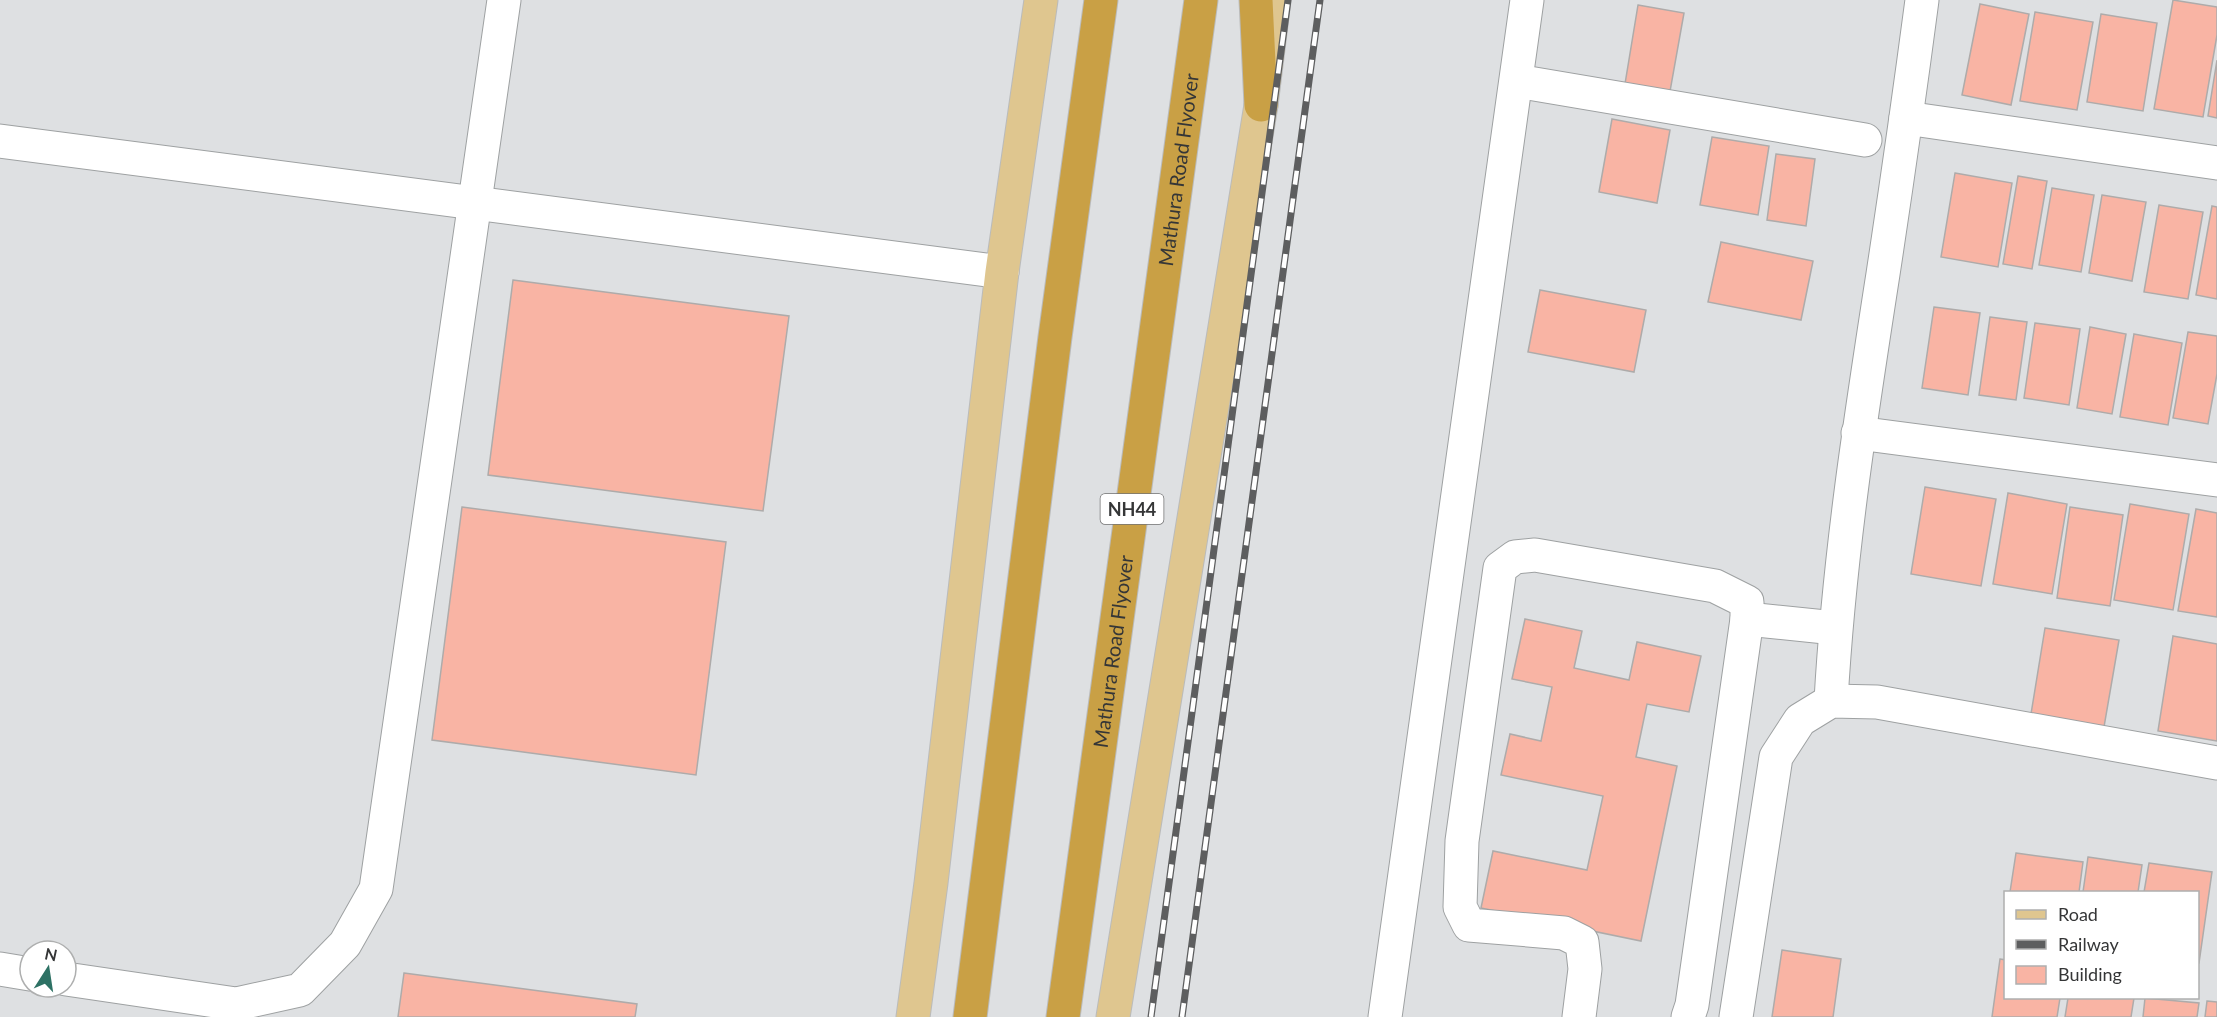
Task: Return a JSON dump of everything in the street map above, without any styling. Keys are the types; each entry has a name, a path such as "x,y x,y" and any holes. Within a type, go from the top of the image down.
{"highway":[{"path":"970,1017 1055,337 1101,0"},
{"name":"Mathura Road Flyover","path":"1063,1017 1201,0"},
{"path":"1256,0 1261,105"}],"main road":[{"path":"913,1017 931,883 1002,272 1041,0"},
{"path":"1113,1017 1261,105 1274,0"}],"street":[{"path":"78,981 236,1004 300,990 345,944 376,889 504,0"},
{"path":"1384,1017 1527,0"},
{"path":"1831,701 1835,628 1858,433 1922,0"},
{"path":"1517,81 1865,140"},
{"path":"1906,118 2217,163"},
{"path":"0,141 1002,272"},
{"path":"1858,433 2217,480"},
{"path":"1579,1017 1585,969 1582,942 1564,933 1469,925 1460,907 1462,841 1500,568 1515,557 1535,555 1715,586 1747,602 1747,619 1692,1005 1688,1017"},
{"path":"1747,619 1835,628"},
{"path":"1736,1017 1776,757 1800,720 1831,701 1877,702 2217,763"},
{"path":"1420,765 1471,772"},
{"path":"0,969 18,972"}],"building":[{"path":"2173,0 2217,7 2217,35 2203,117 2154,109"},
{"path":"1980,4 2029,14 2011,105 1962,95"},
{"path":"1638,5 1684,13 1669,97 1624,90"},
{"path":"2035,12 2093,22 2077,110 2020,101"},
{"path":"2101,14 2157,23 2143,111 2087,102"},
{"path":"2217,60 2217,118 2208,116"},
{"path":"1612,119 1670,130 1657,203 1599,192"},
{"path":"1712,137 1769,146 1758,215 1700,205"},
{"path":"1776,154 1815,159 1806,226 1767,220"},
{"path":"1955,173 2012,183 1998,267 1941,257"},
{"path":"2018,176 2047,181 2032,269 2003,264"},
{"path":"2052,188 2094,195 2081,272 2039,265"},
{"path":"2102,195 2146,202 2132,281 2089,273"},
{"path":"2159,205 2203,212 2188,299 2144,292"},
{"path":"2212,206 2217,207 2217,299 2196,295"},
{"path":"1721,242 1813,261 1801,320 1708,302"},
{"path":"513,280 789,316 763,511 488,475"},
{"path":"1540,290 1646,310 1634,372 1528,352"},
{"path":"1934,307 1980,313 1968,395 1922,388"},
{"path":"1990,317 2027,322 2016,400 1979,395"},
{"path":"2035,323 2080,329 2069,405 2024,398"},
{"path":"2090,327 2126,334 2112,414 2077,408"},
{"path":"2188,332 2217,336 2217,374 2208,424 2173,418"},
{"path":"2134,334 2182,343 2168,425 2120,417"},
{"path":"1925,487 1996,499 1981,586 1911,574"},
{"path":"2008,493 2067,504 2052,594 1993,584"},
{"path":"2130,504 2189,514 2173,610 2114,600"},
{"path":"462,507 726,542 696,775 432,740"},
{"path":"2070,507 2123,515 2110,606 2057,598"},
{"path":"2196,509 2217,513 2217,617 2178,611"},
{"path":"1525,619 1582,631 1574,668 1629,680 1637,642 1701,656 1689,712 1647,704 1636,757 1677,766 1641,941 1481,908 1493,851 1587,870 1603,796 1501,775 1510,734 1541,741 1552,687 1512,679"},
{"path":"2045,628 2119,640 2104,727 2031,714"},
{"path":"2173,636 2217,644 2217,741 2158,731"},
{"path":"2016,853 2083,862 2079,891 2010,891"},
{"path":"2088,857 2142,865 2138,891 2083,891"},
{"path":"2149,863 2212,872 2199,963 2199,891 2144,891"},
{"path":"1782,950 1841,959 1833,1017 1772,1017"},
{"path":"2000,959 2004,960 2004,999 2060,999 2057,1017 1992,1017"},
{"path":"404,973 637,1004 635,1017 398,1017"},
{"path":"2068,999 2134,999 2131,1017 2065,1017"},
{"path":"2145,999 2199,1003 2197,1017 2143,1017"},
{"path":"2207,1001 2217,1002 2217,1017 2205,1017"}],"railway":[{"path":"1151,1017 1288,0"},
{"path":"1182,1017 1320,0"}]}
